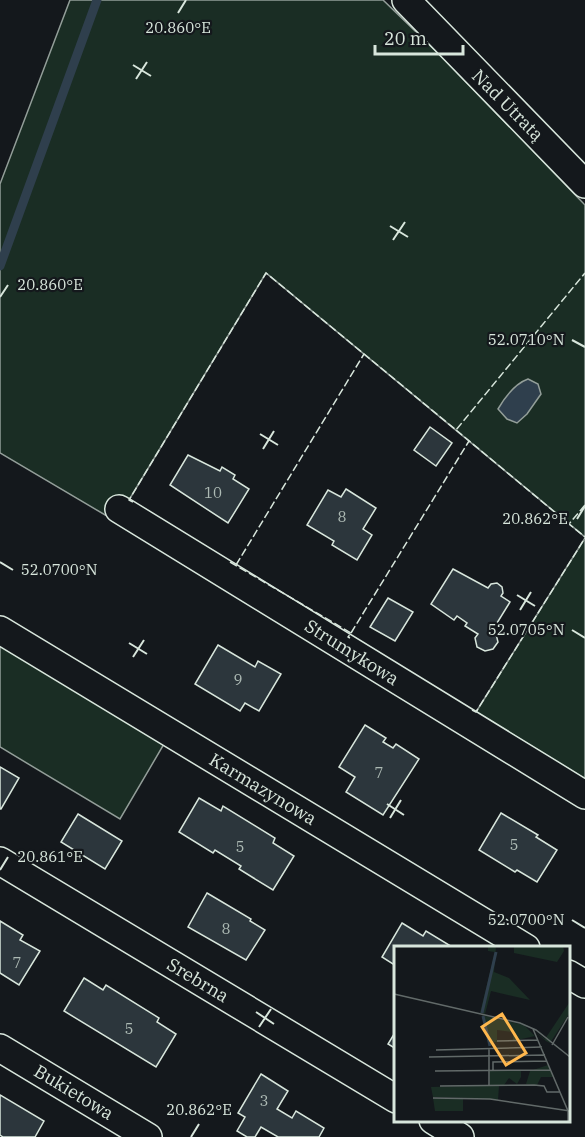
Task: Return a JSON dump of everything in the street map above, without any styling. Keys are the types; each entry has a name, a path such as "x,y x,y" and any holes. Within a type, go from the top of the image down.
{"street":[{"name":"Nad Utratą","path":"406,0 585,184"},
{"name":"Strumykowa","path":"119,509 585,795"},
{"name":"Karmazynowa","path":"0,630 523,946"},
{"name":"Srebrna","path":"0,861 394,1098"},
{"path":"570,975 585,984"},
{"name":"Bukietowa","path":"0,1048 148,1137"},
{"path":"436,1122 460,1137"}],"green space":[{"path":"70,0 383,0 443,58 585,205 585,537 266,273 129,500 112,519 0,453 0,184"},
{"path":"585,538 585,779 476,712"},
{"path":"0,646 164,744 120,819 0,747"}],"water":[{"path":"528,379 538,384 541,394 527,414 517,423 507,419 498,409 514,388"}],"building":[{"path":"430,427 452,443 436,466 414,450"},
{"path":"188,455 220,471 222,467 235,475 233,479 249,489 228,523 170,485"},
{"path":"346,489 376,508 363,529 372,535 357,560 332,545 334,541 307,525 328,490 341,497"},
{"path":"453,569 488,588 491,584 497,583 502,587 501,596 510,602 492,631 496,634 498,642 493,649 485,651 477,647 475,638 478,634 465,626 467,623 457,616 454,620 431,604"},
{"path":"388,598 413,612 395,641 370,627"},
{"path":"218,645 255,667 258,661 281,674 259,711 245,703 240,711 195,684"},
{"path":"365,725 386,738 383,742 393,748 396,744 419,759 383,815 346,792 355,777 339,767"},
{"path":"0,767 19,778 1,809 0,809"},
{"path":"199,798 221,811 223,806 275,838 273,843 294,856 273,890 239,869 241,866 215,850 213,853 179,832"},
{"path":"501,813 538,835 536,837 557,850 537,882 517,870 515,872 479,850"},
{"path":"78,814 122,841 105,869 61,842"},
{"path":"207,893 265,930 246,960 188,927"},
{"path":"0,921 23,935 20,940 40,951 19,985 0,973"},
{"path":"402,923 423,936 426,931 451,946 394,946 394,965 382,957"},
{"path":"84,978 103,990 106,985 159,1018 157,1022 176,1034 156,1067 64,1011"},
{"path":"394,1034 394,1048 388,1044"},
{"path":"261,1074 288,1091 277,1109 292,1118 296,1111 324,1128 319,1137 278,1137 261,1127 255,1137 247,1137 237,1131 245,1117 238,1113"},
{"path":"0,1095 44,1121 35,1137 3,1137 0,1135"}],"waterway":[{"path":"0,266 97,0"}],"fence":[{"path":"133,502 129,500 266,273 456,430 585,273"},
{"path":"236,565 364,354"},
{"path":"456,430 569,524"},
{"path":"351,633 469,441"},
{"path":"585,505 569,524 585,537"},
{"path":"472,710 476,712 585,538"},
{"path":"230,562 351,633 348,637 350,638"}]}
